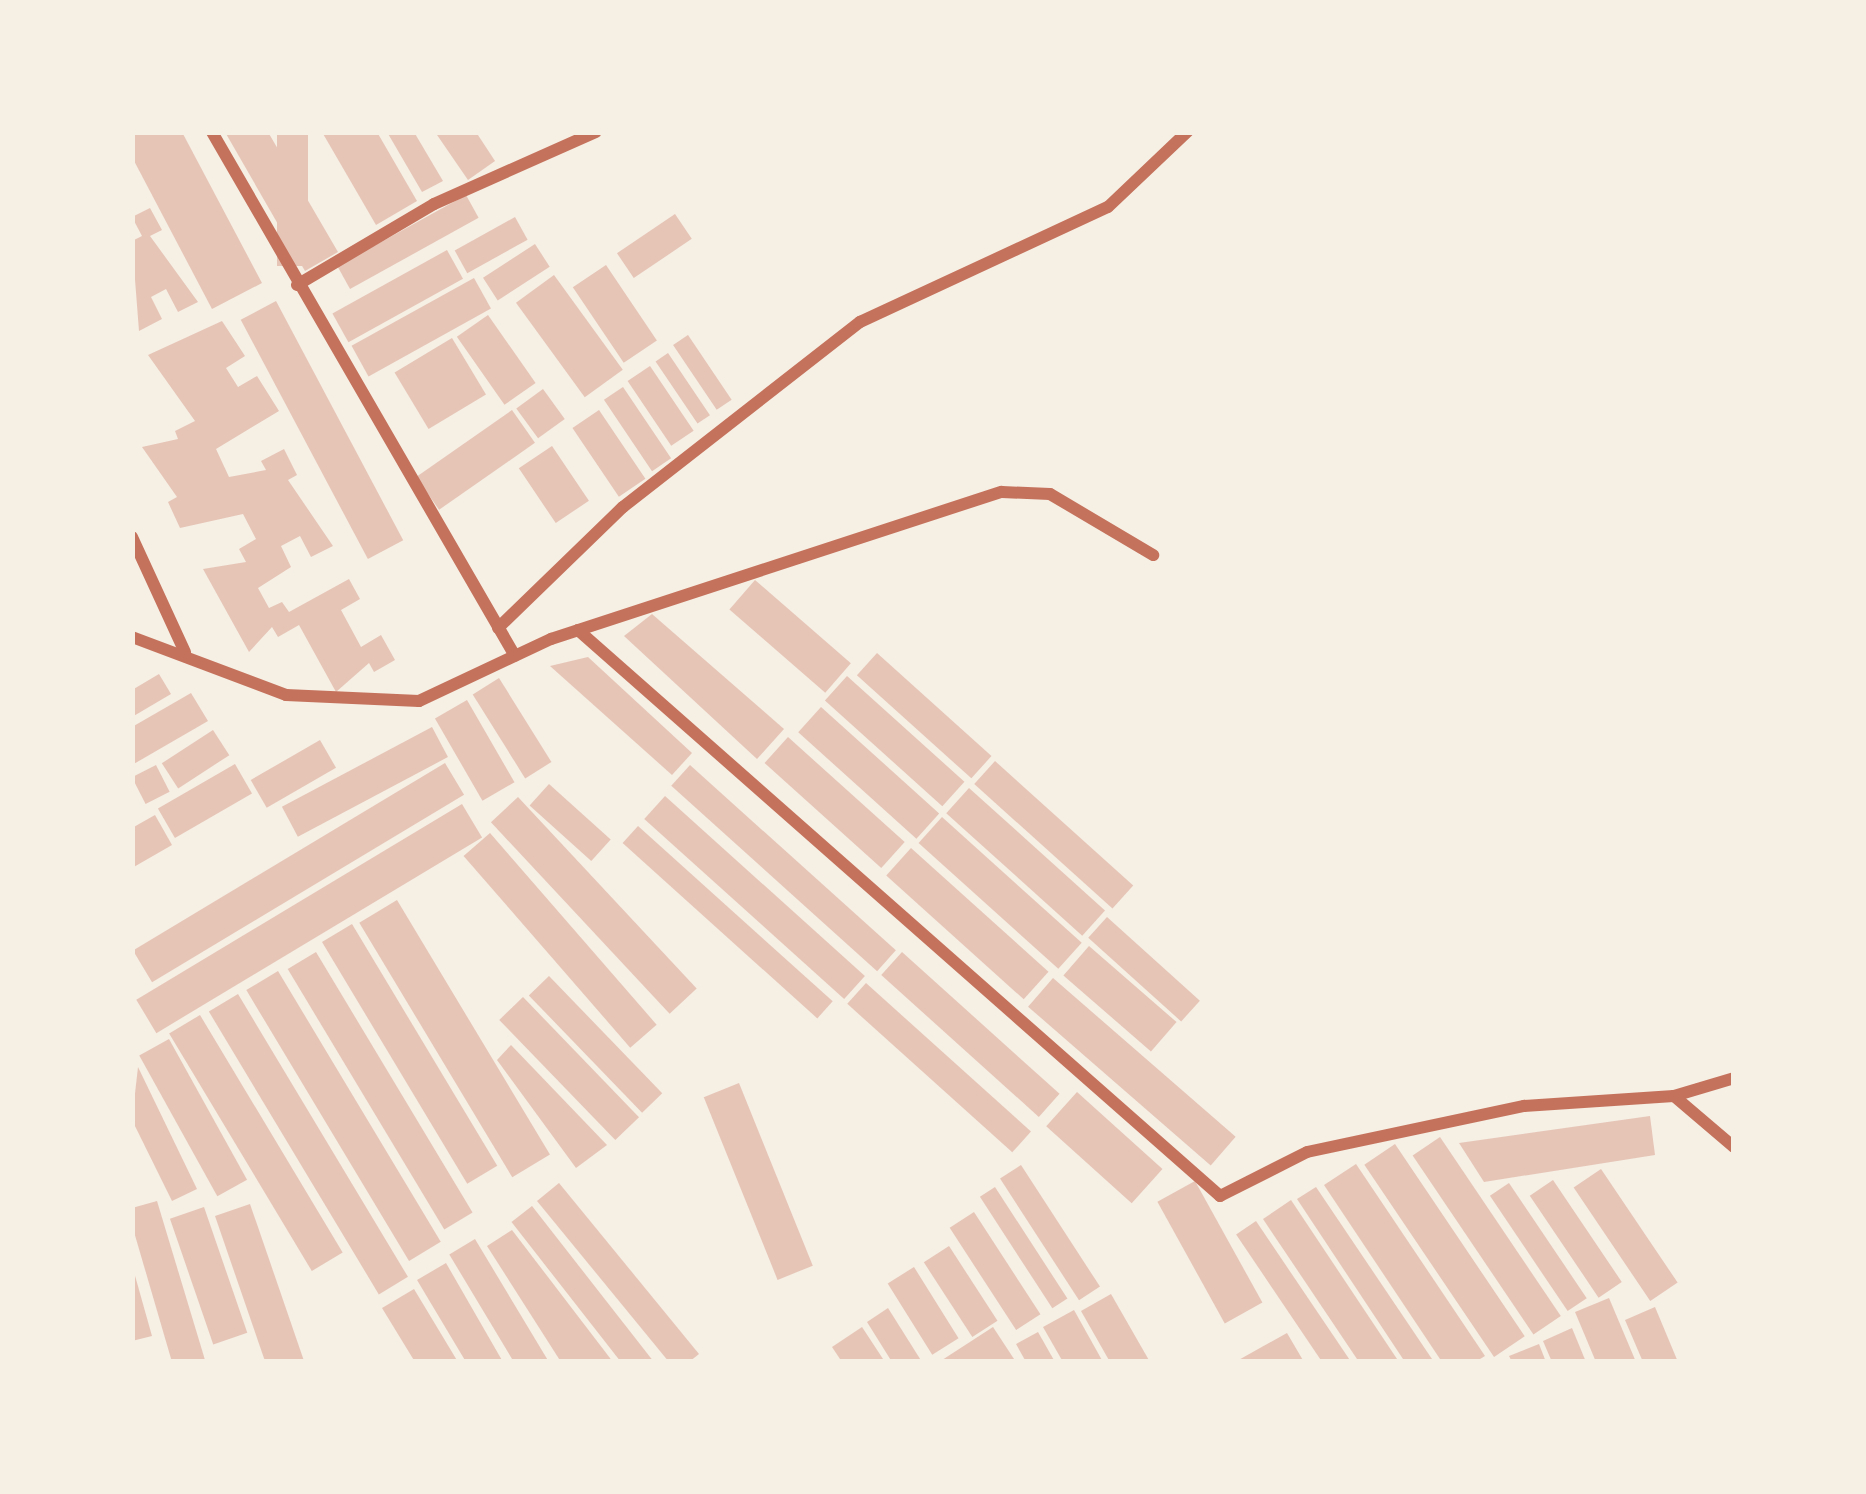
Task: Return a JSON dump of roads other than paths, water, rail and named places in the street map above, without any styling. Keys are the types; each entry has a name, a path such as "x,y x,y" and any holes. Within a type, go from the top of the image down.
{"street":[{"path":"212,132 296,285 514,656"},
{"path":"296,285 434,204 596,132"},
{"path":"498,628 623,507 860,322 1108,207 1187,132"},
{"path":"132,637 185,652 286,694 364,705 419,701 578,630 1003,492 1050,494 1153,555"},
{"path":"132,538 185,652"},
{"path":"578,630 1220,1196 1307,1152 1524,1106 1674,1096 1734,1078"},
{"path":"1674,1096 1734,1147"}]}
